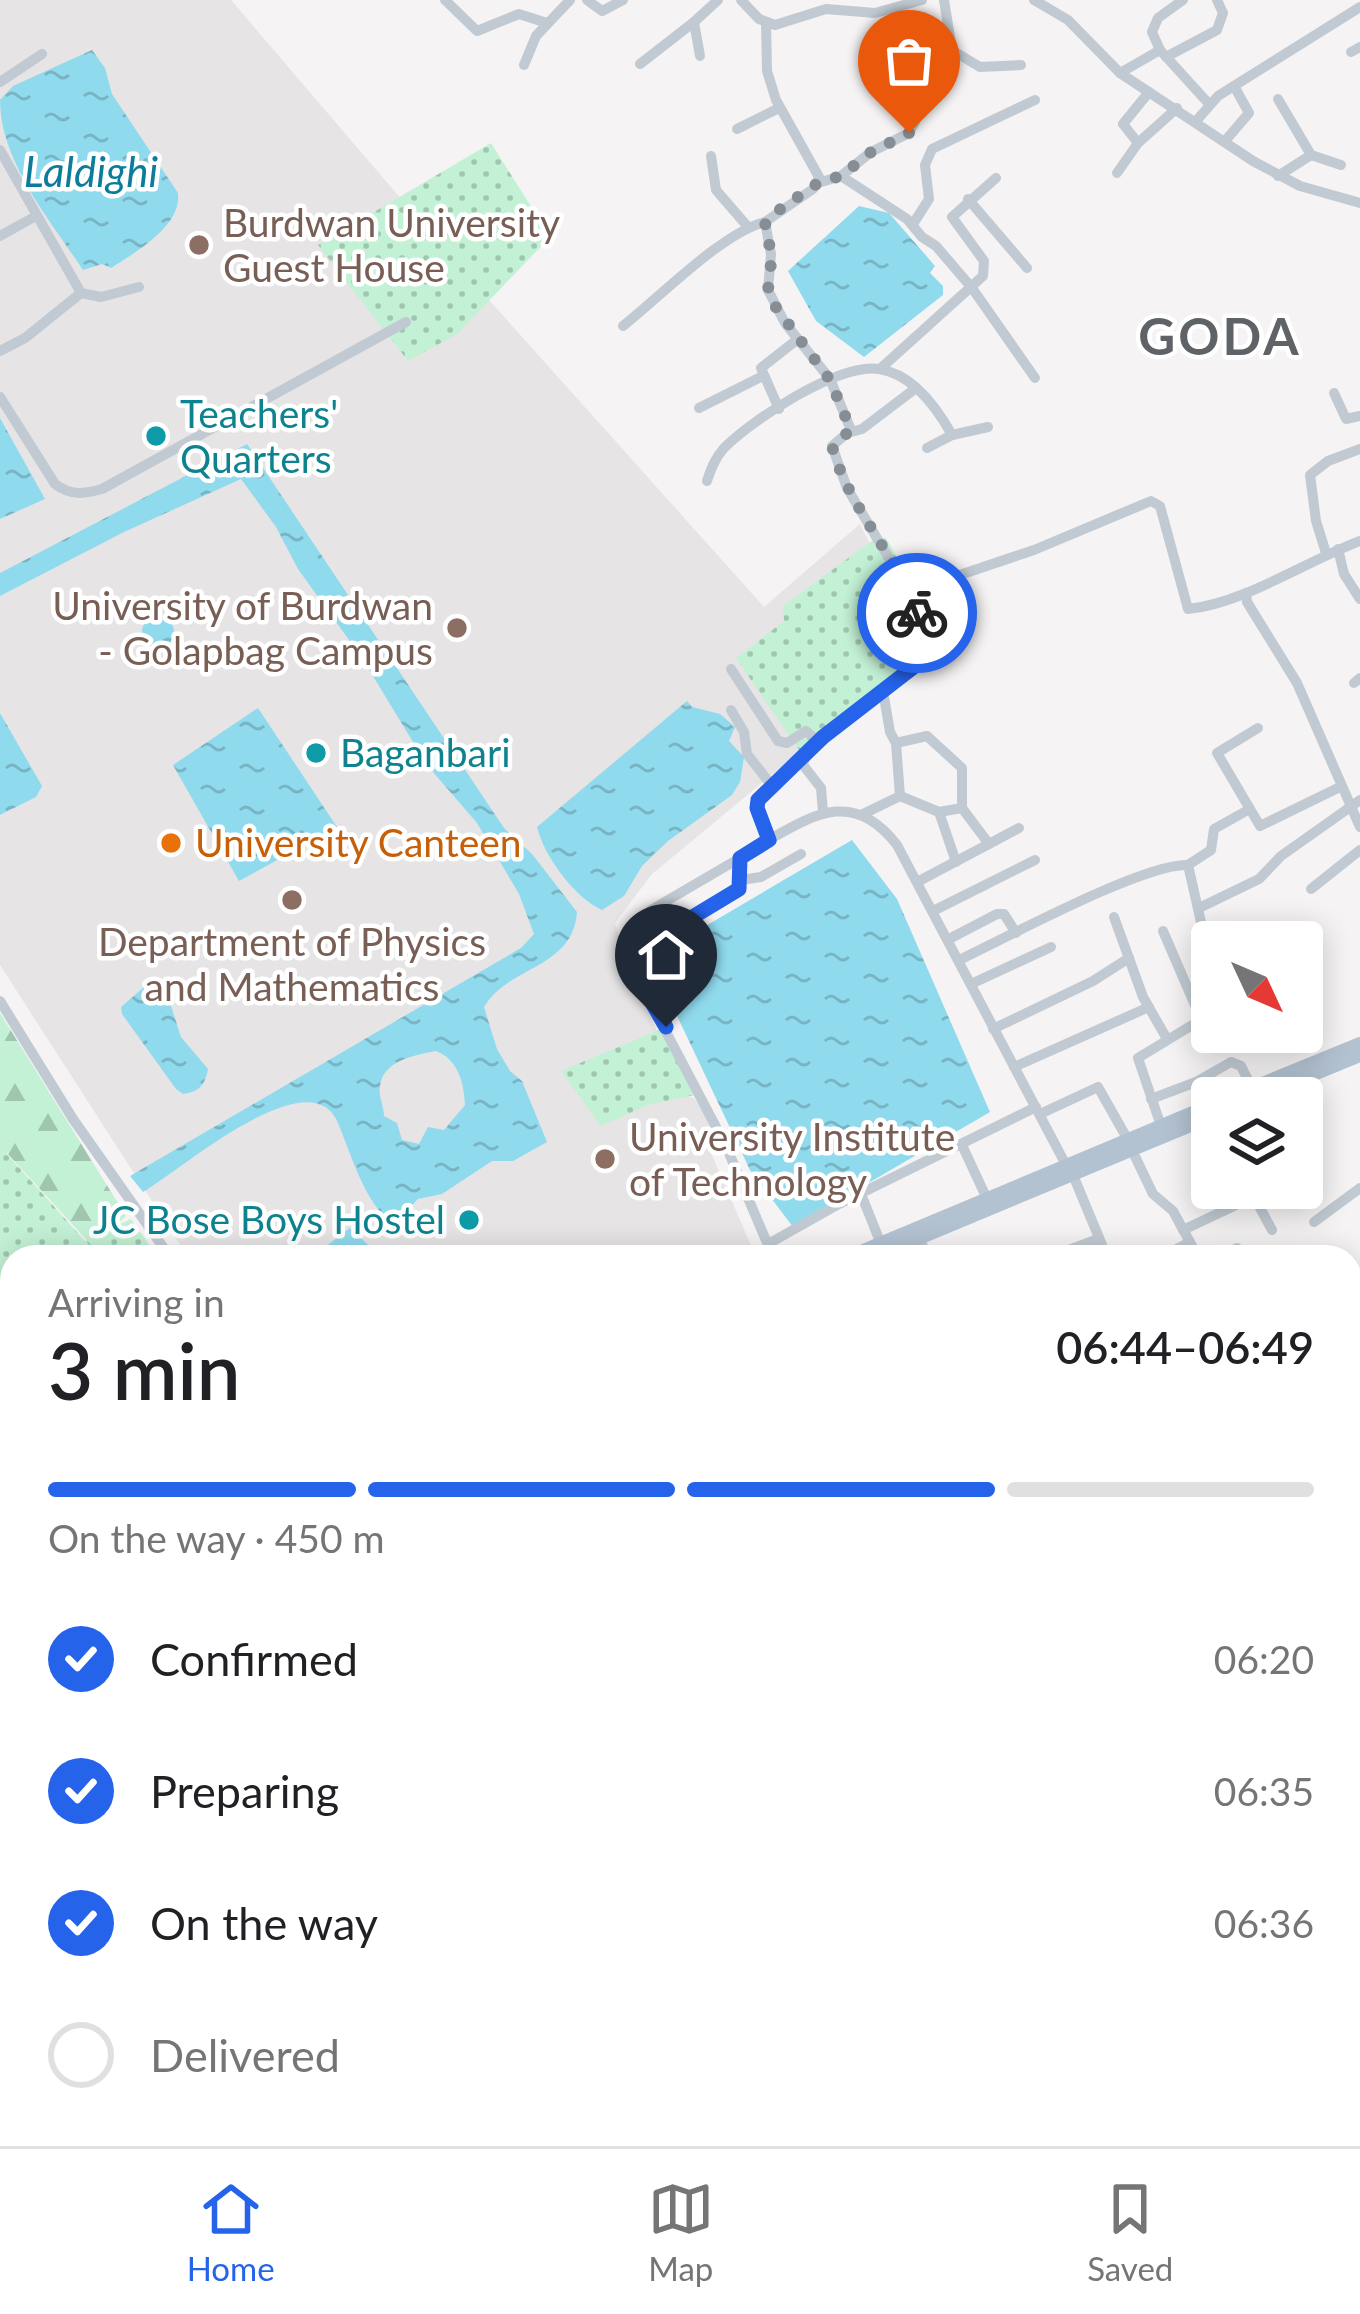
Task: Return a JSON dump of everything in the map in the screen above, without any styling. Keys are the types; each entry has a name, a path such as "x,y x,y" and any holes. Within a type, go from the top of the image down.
{"main road":[{"path":"1289,1077 1360,1044"},
{"path":"1299,1077 1360,1055"},
{"path":"1130,1145 1161,1126 1191,1119"},
{"path":"895,1245 1191,1121"},
{"path":"888,1245 987,1199 1070,1170"}],"street":[{"path":"445,0 477,31 519,14 547,23"},
{"path":"524,65 547,23 570,0"},
{"path":"587,0 602,11 623,0"},
{"path":"640,64 718,0"},
{"path":"741,0 766,23 767,71 779,108 816,170 818,183"},
{"path":"766,23 800,19 838,3 875,13 922,0"},
{"path":"622,326 748,226 765,222 818,183 841,176 871,152 909,133 927,98 951,70 955,52 944,0"},
{"path":"1034,0 1068,20 1120,74 1278,176 1360,203"},
{"path":"1183,0 1153,26 1163,54 1209,104"},
{"path":"1120,74 1217,30 1222,13 1217,0"},
{"path":"1196,120 1234,86 1360,7"},
{"path":"694,22 700,56"},
{"path":"955,52 980,67 1021,65"},
{"path":"0,82 43,54"},
{"path":"1225,141 1249,113 1234,86"},
{"path":"1138,142 1123,124 1149,92"},
{"path":"1278,99 1311,155 1341,165"},
{"path":"914,224 929,199 925,166 932,149 1035,100"},
{"path":"737,129 779,108"},
{"path":"1117,172 1138,142 1178,108"},
{"path":"0,150 80,293 101,297 139,287"},
{"path":"1278,176 1311,155"},
{"path":"710,156 716,190 748,226"},
{"path":"841,176 914,224 972,288 1034,378"},
{"path":"880,369 985,272 984,261 952,217 996,178"},
{"path":"1342,199 1360,188"},
{"path":"968,199 1027,268"},
{"path":"0,236 36,216"},
{"path":"765,222 772,254 768,290 830,380 851,432"},
{"path":"0,351 25,338 80,293"},
{"path":"0,397 55,484 72,494 83,494 102,489 406,322"},
{"path":"779,409 760,368 798,339"},
{"path":"707,481 725,447 779,409 855,371 880,369 916,388 931,400 952,435"},
{"path":"699,408 763,376"},
{"path":"769,840 758,800 818,741 929,655 909,592 843,478 832,446 916,388"},
{"path":"1334,393 1346,419 1360,416"},
{"path":"927,448 952,435 988,427"},
{"path":"1360,449 1328,461 1310,475 1316,520 1360,598"},
{"path":"909,592 1034,550 1151,501 1160,506 1188,608 1246,593 1360,541"},
{"path":"1246,593 1306,701 1340,787 1354,803 1360,827"},
{"path":"731,669 778,741 787,743 806,731 818,741"},
{"path":"884,692 896,743 900,796"},
{"path":"731,710 744,732 747,754 772,786"},
{"path":"1258,728 1217,753 1255,823 1266,826 1340,787"},
{"path":"896,743 927,736 956,759 963,774 962,808 988,844"},
{"path":"802,760 821,788 824,812"},
{"path":"861,815 900,796 939,812 962,808"},
{"path":"1199,908 1258,879 1281,856 1354,803"},
{"path":"651,910 824,812 835,809 861,815 887,831 920,881 1070,1170 1101,1245"},
{"path":"959,960 1118,886 1174,865 1188,865 1211,850 1214,829 1248,810"},
{"path":"939,812 956,862"},
{"path":"920,881 1019,828"},
{"path":"1311,890 1360,850"},
{"path":"741,880 760,877 801,854"},
{"path":"740,858 739,889 638,950 633,970 726,1146 768,1244 962,1145 1098,1087 1153,1194 1173,1211 1192,1245"},
{"path":"935,910 1035,860"},
{"path":"1188,865 1203,921"},
{"path":"697,883 710,907"},
{"path":"949,938 997,914 1004,914 1016,933"},
{"path":"1114,917 1149,1007 1167,1039"},
{"path":"1163,931 1191,986"},
{"path":"971,984 1051,946"},
{"path":"994,1029 1094,981 1129,958"},
{"path":"0,1001 99,1156 99,1164 157,1245"},
{"path":"1014,1067 1149,1007"},
{"path":"1161,1126 1138,1058 1191,1025"},
{"path":"1205,1077 1231,1062 1241,1066 1246,1077"},
{"path":"1151,1099 1191,1084"},
{"path":"962,1145 987,1199"},
{"path":"1314,1222 1360,1188"},
{"path":"861,1194 876,1245"},
{"path":"1176,1245 1230,1209"},
{"path":"1261,1209 1272,1230"},
{"path":"920,1238 923,1245"},
{"path":"1082,1245 1098,1239"}],"shaded area":[{"name":"University of Burdwan - Golapbag Campus","path":"0,0 231,0 455,262 764,607 860,524 924,649 652,874 615,923 628,966 686,1097 709,1114 713,1135 708,1146 751,1245 180,1245 0,965"}],"green space":[{"path":"491,143 550,237 457,334 408,361 318,245"},
{"path":"877,537 886,538 918,595 937,645 900,682 803,756 736,658 784,621 783,606"},
{"path":"0,1013 126,1216 91,1245 7,1153 0,1158"},
{"path":"666,1027 695,1095 648,1105 601,1126 561,1071"},
{"path":"6,1153 85,1241 131,1219 149,1245 0,1245 0,1158"}],"water":[{"name":"Laldighi","path":"92,50 105,68 112,94 178,193 173,216 144,246 111,268 102,264 83,270 18,167 2,123 0,100 13,86"},
{"path":"859,206 889,213 935,266 930,273 943,286 943,295 864,357 816,321 788,271"},
{"path":"0,418 45,499 0,519"},
{"path":"247,444 504,828 532,854 577,912 564,945 509,982 484,1007 497,1049 522,1081 547,1142 513,1161 492,1161 442,1194 418,1199 398,1219 389,1221 365,1188 338,1123 323,1106 301,1102 245,1124 143,1192 130,1176 521,948 534,934 519,894 477,823 427,765 362,658 241,479 0,596 0,573","holes":["436,1051 458,1073 465,1105 444,1130 428,1127 419,1144 402,1140 397,1123 384,1116 382,1077 410,1057"]},
{"path":"158,616 169,621 174,632 169,643 158,648 147,643 142,632 147,621"},
{"path":"687,701 692,707 720,714 735,727 729,741 744,757 740,782 732,795 668,841 642,866 624,896 602,910 581,896 562,874 537,827"},
{"path":"258,708 337,827 239,881 173,765"},
{"path":"0,713 42,786 36,797 0,815"},
{"path":"852,840 897,899 990,1112 793,1227 750,1170 653,965 663,951"},
{"path":"144,987 159,991 171,1006 181,1037 208,1069 193,1092 183,1094 176,1089 122,1014 121,1007"},
{"path":"350,1228 368,1245 328,1245"}],"way so far":[{"path":"909,133 871,152 841,176 818,183 769,217 764,227 772,254 768,290 785,323 830,380 851,430 832,446 843,478 917,613"}],"place":[{"name":"Burdwan University Guest House","path":"199,245"},
{"name":"Teachers' Quarters","path":"156,436"},
{"name":"University of Burdwan - Golapbag Campus","path":"457,628"},
{"name":"Baganbari","path":"316,753"},
{"name":"University Canteen","path":"171,843"},
{"name":"Department of Physics and Mathematics","path":"292,900"},
{"name":"University Institute of Technology","path":"605,1159"},
{"name":"JC Bose Boys Hostel","path":"469,1220"}],"district":[{"name":"GODA","path":"1220,337"}],"route":[{"path":"666,1027 633,970 638,950 739,889 740,858 769,840 758,800 823,737 929,655 917,613"}]}
